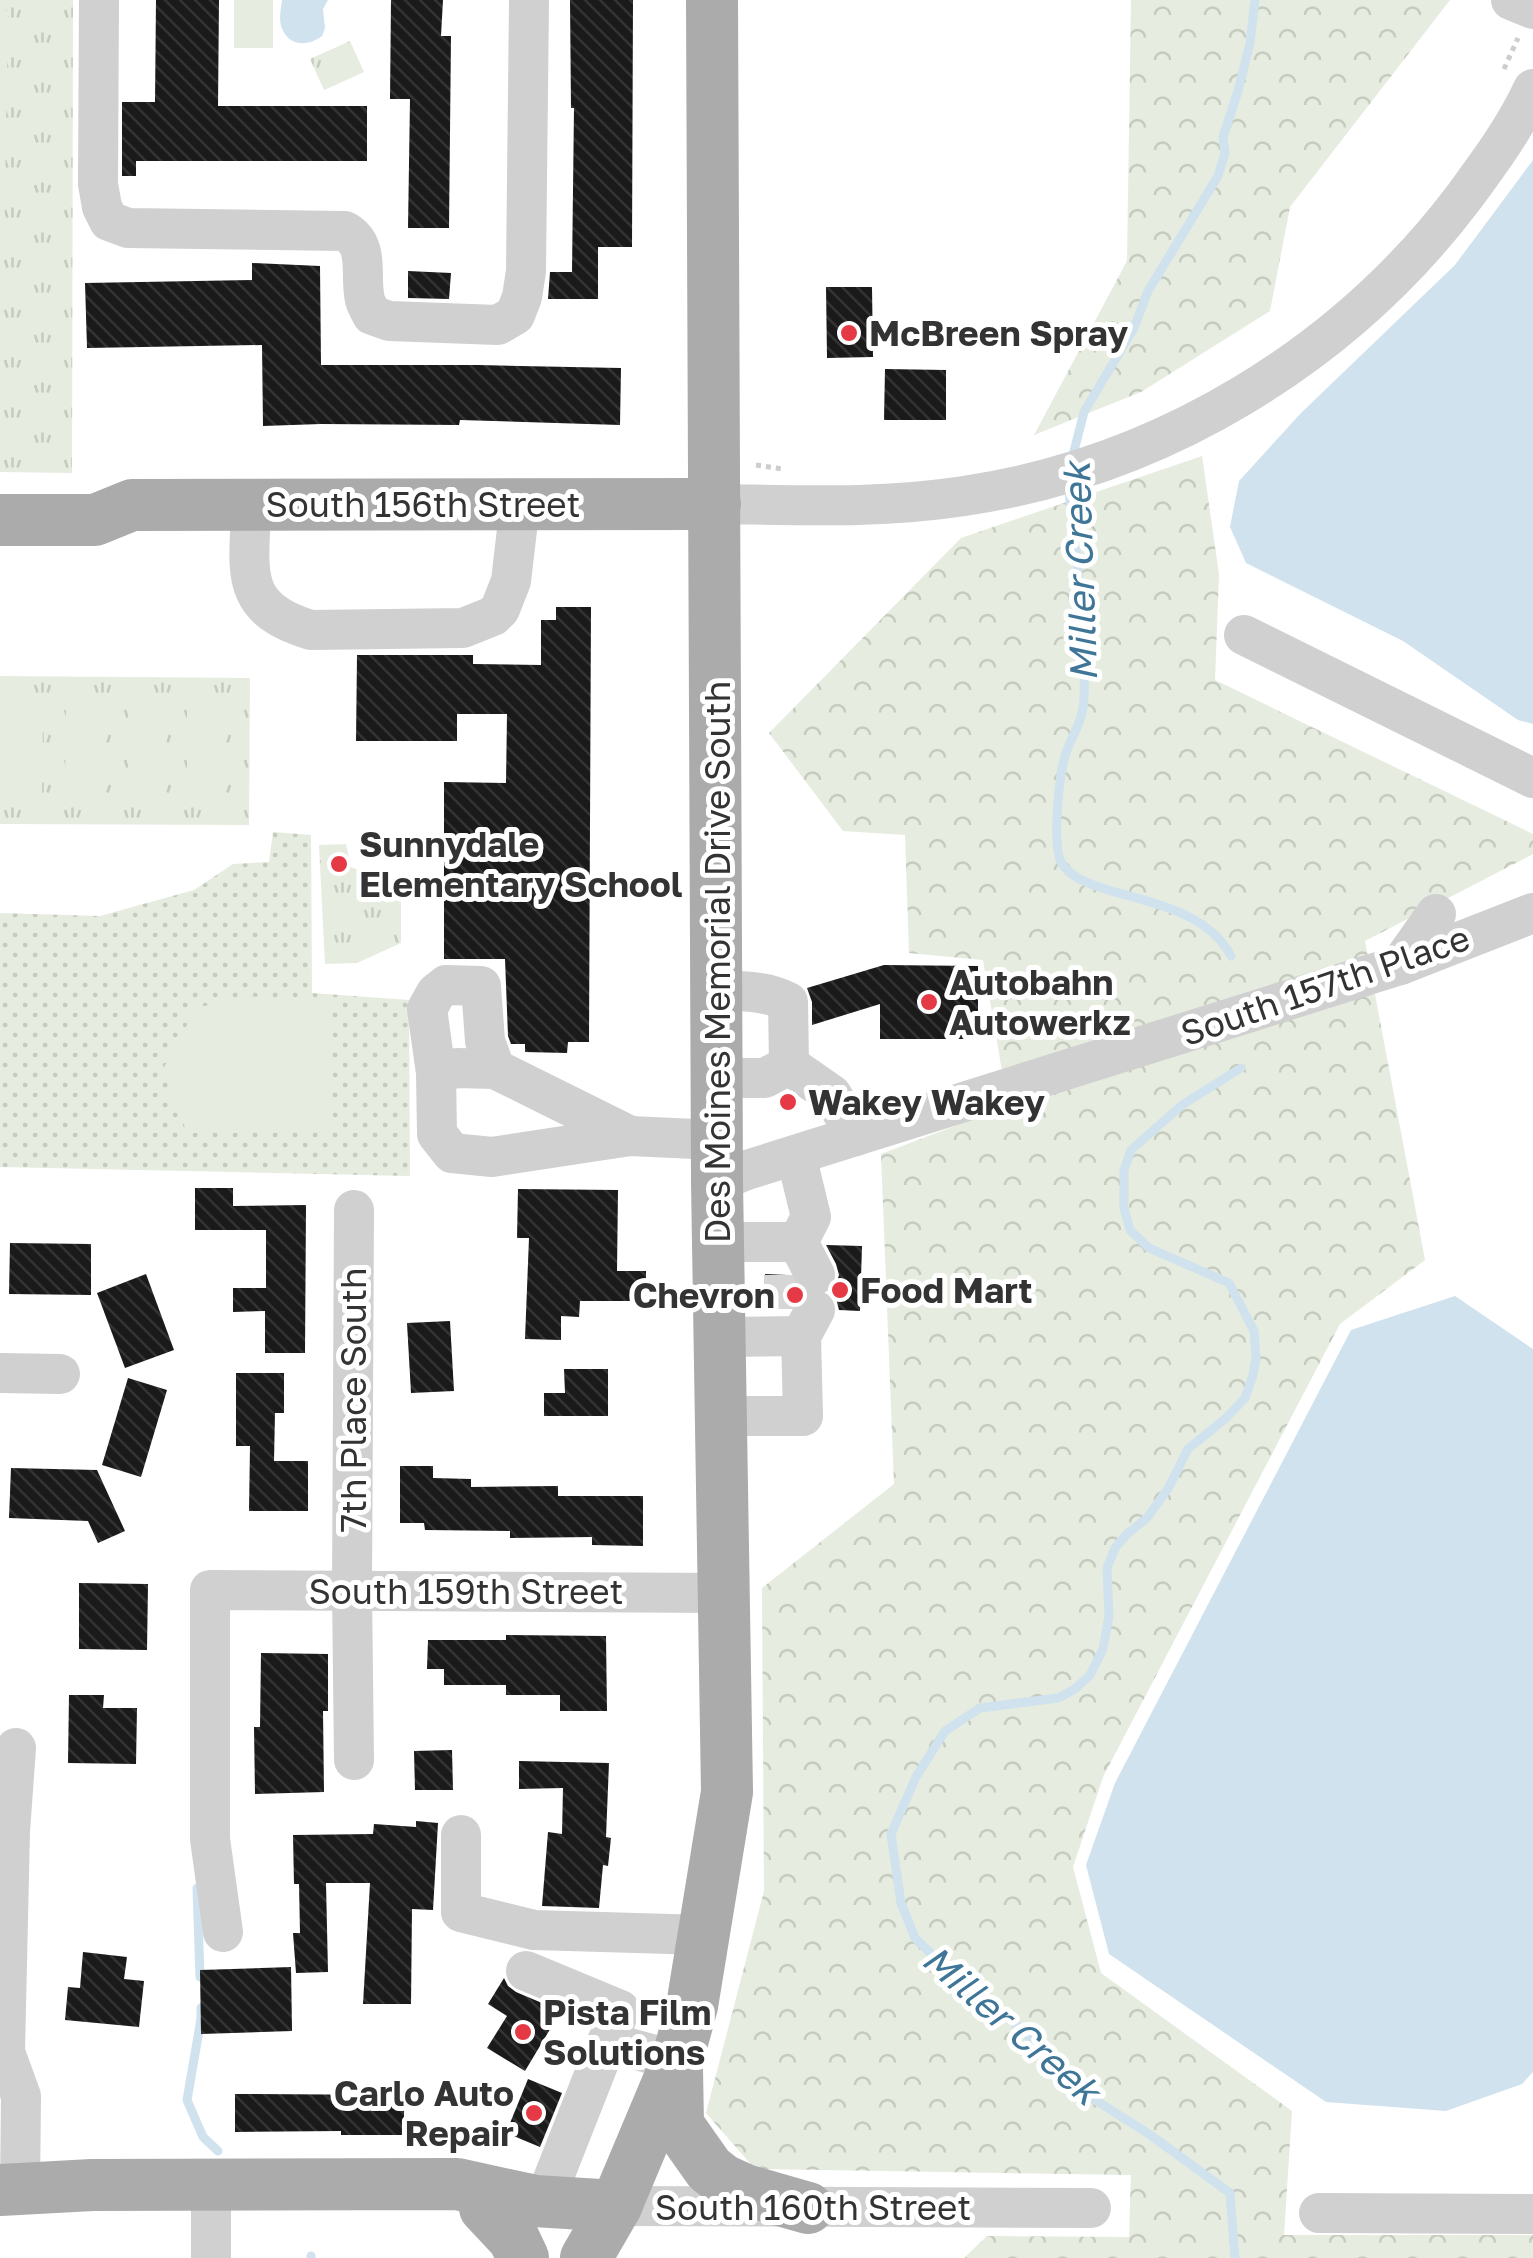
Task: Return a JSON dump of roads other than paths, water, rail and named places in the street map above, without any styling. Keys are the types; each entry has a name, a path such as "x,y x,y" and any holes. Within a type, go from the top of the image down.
{"main road":[{"name":"Des Moines Memorial Drive South","path":"586,2258 616,2206 676,2061 692,2006 727,1792 717,1161 712,0"},
{"name":"South 156th Street","path":"0,488 95,490 132,504 715,504"},
{"name":"South 156th Street","path":"0,520 95,520 132,504"},
{"path":"676,2061 678,2125 710,2170 745,2190 808,2208"},
{"name":"South 160th Street","path":"521,2204 457,2184 92,2185 6,2200 22,2220 105,2208 212,2204 616,2206"},
{"path":"521,2204 514,2240 522,2258"}],"street":[{"path":"99,0 98,184 109,221 128,228 345,230 362,248 365,302 372,315 389,321 498,324 515,315 526,272 529,0"},
{"path":"1511,0 1533,9"},
{"path":"715,504 895,504 966,496 1101,462 1217,410 1280,372 1340,328 1395,278 1490,163 1516,85"},
{"path":"251,504 250,580 256,596 287,623 311,630 463,628 493,616 500,610 512,581 520,504"},
{"path":"1244,635 1533,778"},
{"name":"South 157th Place","path":"717,1161 747,1170 1400,965 1533,913"},
{"path":"1400,965 1436,914"},
{"path":"495,1069 485,1041 481,986 446,986 427,1010 436,1073 437,1134 452,1153 492,1156 630,1136"},
{"path":"716,991 774,995 788,1002 789,1065"},
{"path":"789,1065 832,1095 856,1136"},
{"path":"717,1078 765,1078 789,1065"},
{"path":"436,1073 457,1068 495,1069 630,1136 717,1161"},
{"path":"720,1416 803,1416 799,1291 805,1232 811,1217 796,1155"},
{"name":"7th Place South","path":"354,1210 354,1760"},
{"path":"718,1242 799,1291"},
{"path":"719,1338 799,1291"},
{"path":"0,1373 60,1374"},
{"name":"South 159th Street","path":"223,1932 210,1839 210,1590 722,1593"},
{"path":"6,2200 21,2096 5,2052 16,1748"},
{"path":"461,1835 462,1912 534,1930 704,1935"},
{"path":"521,2204 608,2042 620,2010 526,1971"},
{"path":"608,2042 676,2061"},
{"path":"211,2258 212,2204"},
{"name":"South 160th Street","path":"616,2206 1091,2208"},
{"path":"1318,2213 1533,2214"}],"water":[{"path":"282,0 328,0 323,9 322,36 304,43 288,38 280,23"},
{"path":"1533,160 1533,724 1518,720 1403,641 1246,563 1230,527 1239,481 1301,413 1455,265"},
{"path":"1455,1296 1533,1349 1533,2072 1522,2084 1446,2111 1326,2102 1109,1954 1086,1865 1115,1783 1351,1330"}],"waterway":[{"name":"Miller Creek","path":"1072,459 1084,412 1134,328 1148,291 1218,176 1225,153 1223,137 1250,43 1255,0"},
{"name":"Miller Creek","path":"1068,484 1080,589 1084,691 1081,719 1067,750 1061,778 1057,826 1061,862 1073,875 1092,885 1193,919 1215,934 1231,956"},
{"name":"Miller Creek","path":"1235,2258 1230,2193 1092,2098 1014,2023 957,1979 915,1938 901,1903 891,1834 916,1777 945,1731 980,1708 1058,1698 1090,1675 1103,1649 1109,1616 1107,1568 1115,1548 1147,1518 1169,1487 1188,1449 1245,1398 1256,1358 1254,1331 1229,1283 1149,1248 1130,1230 1124,1208 1124,1170 1131,1150 1182,1105 1241,1068"},
{"path":"197,1888 200,1977"},
{"path":"201,2008 187,2100 203,2137 218,2151"}],"tunnel":[{"path":"784,1275 784,1309"}],"place":[{"name":"McBreen Spray","path":"849,333"},
{"name":"Sunnydale Elementary School","path":"339,864"},
{"name":"Autobahn Autowerkz","path":"929,1002"},
{"name":"Wakey Wakey","path":"788,1102"},
{"name":"Food Mart","path":"840,1290"},
{"name":"Chevron","path":"795,1295"},
{"name":"Pista Film Solutions","path":"523,2032"},
{"name":"Carlo Auto Repair","path":"534,2113"}]}
